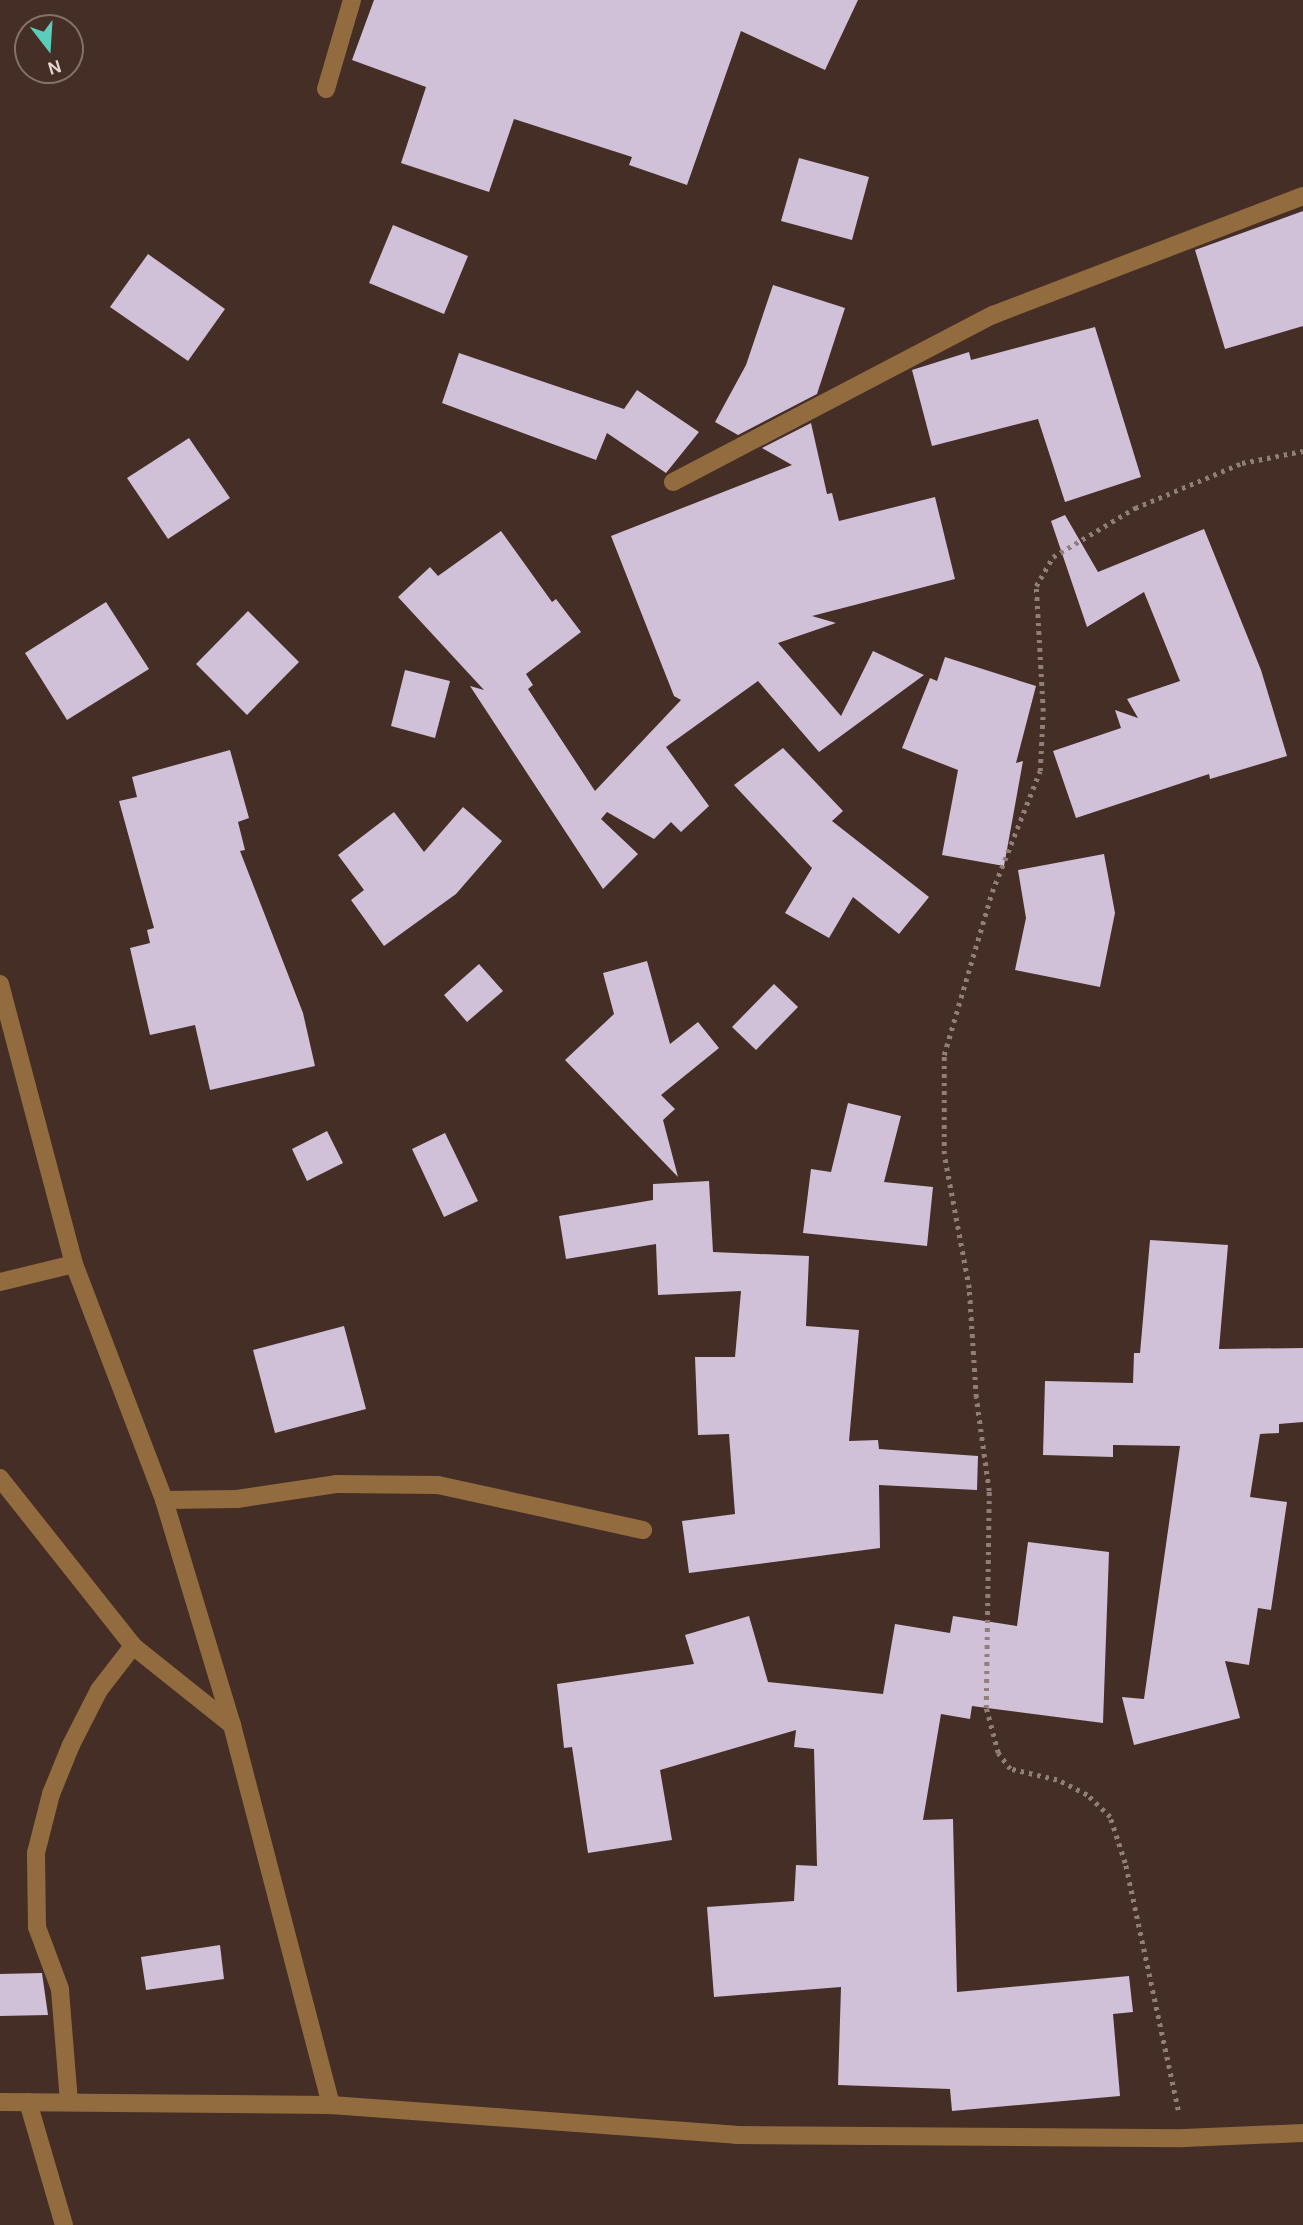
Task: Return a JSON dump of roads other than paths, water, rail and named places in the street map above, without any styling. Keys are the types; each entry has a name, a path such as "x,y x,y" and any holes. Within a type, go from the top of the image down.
{"street":[{"path":"326,89 352,0"},
{"path":"673,482 993,315 1303,196"},
{"path":"0,984 74,1264 164,1500 232,1725 331,2105"},
{"path":"0,1282 74,1264"},
{"path":"0,1478 133,1646 232,1725"},
{"path":"164,1500 237,1499 336,1484 438,1485 643,1530"},
{"path":"69,2102 60,1989 37,1927 36,1853 51,1794 71,1745 99,1690 133,1646"},
{"path":"0,2102 331,2105 736,2135 1184,2138 1303,2133"},
{"path":"28,2102 64,2225"}]}
